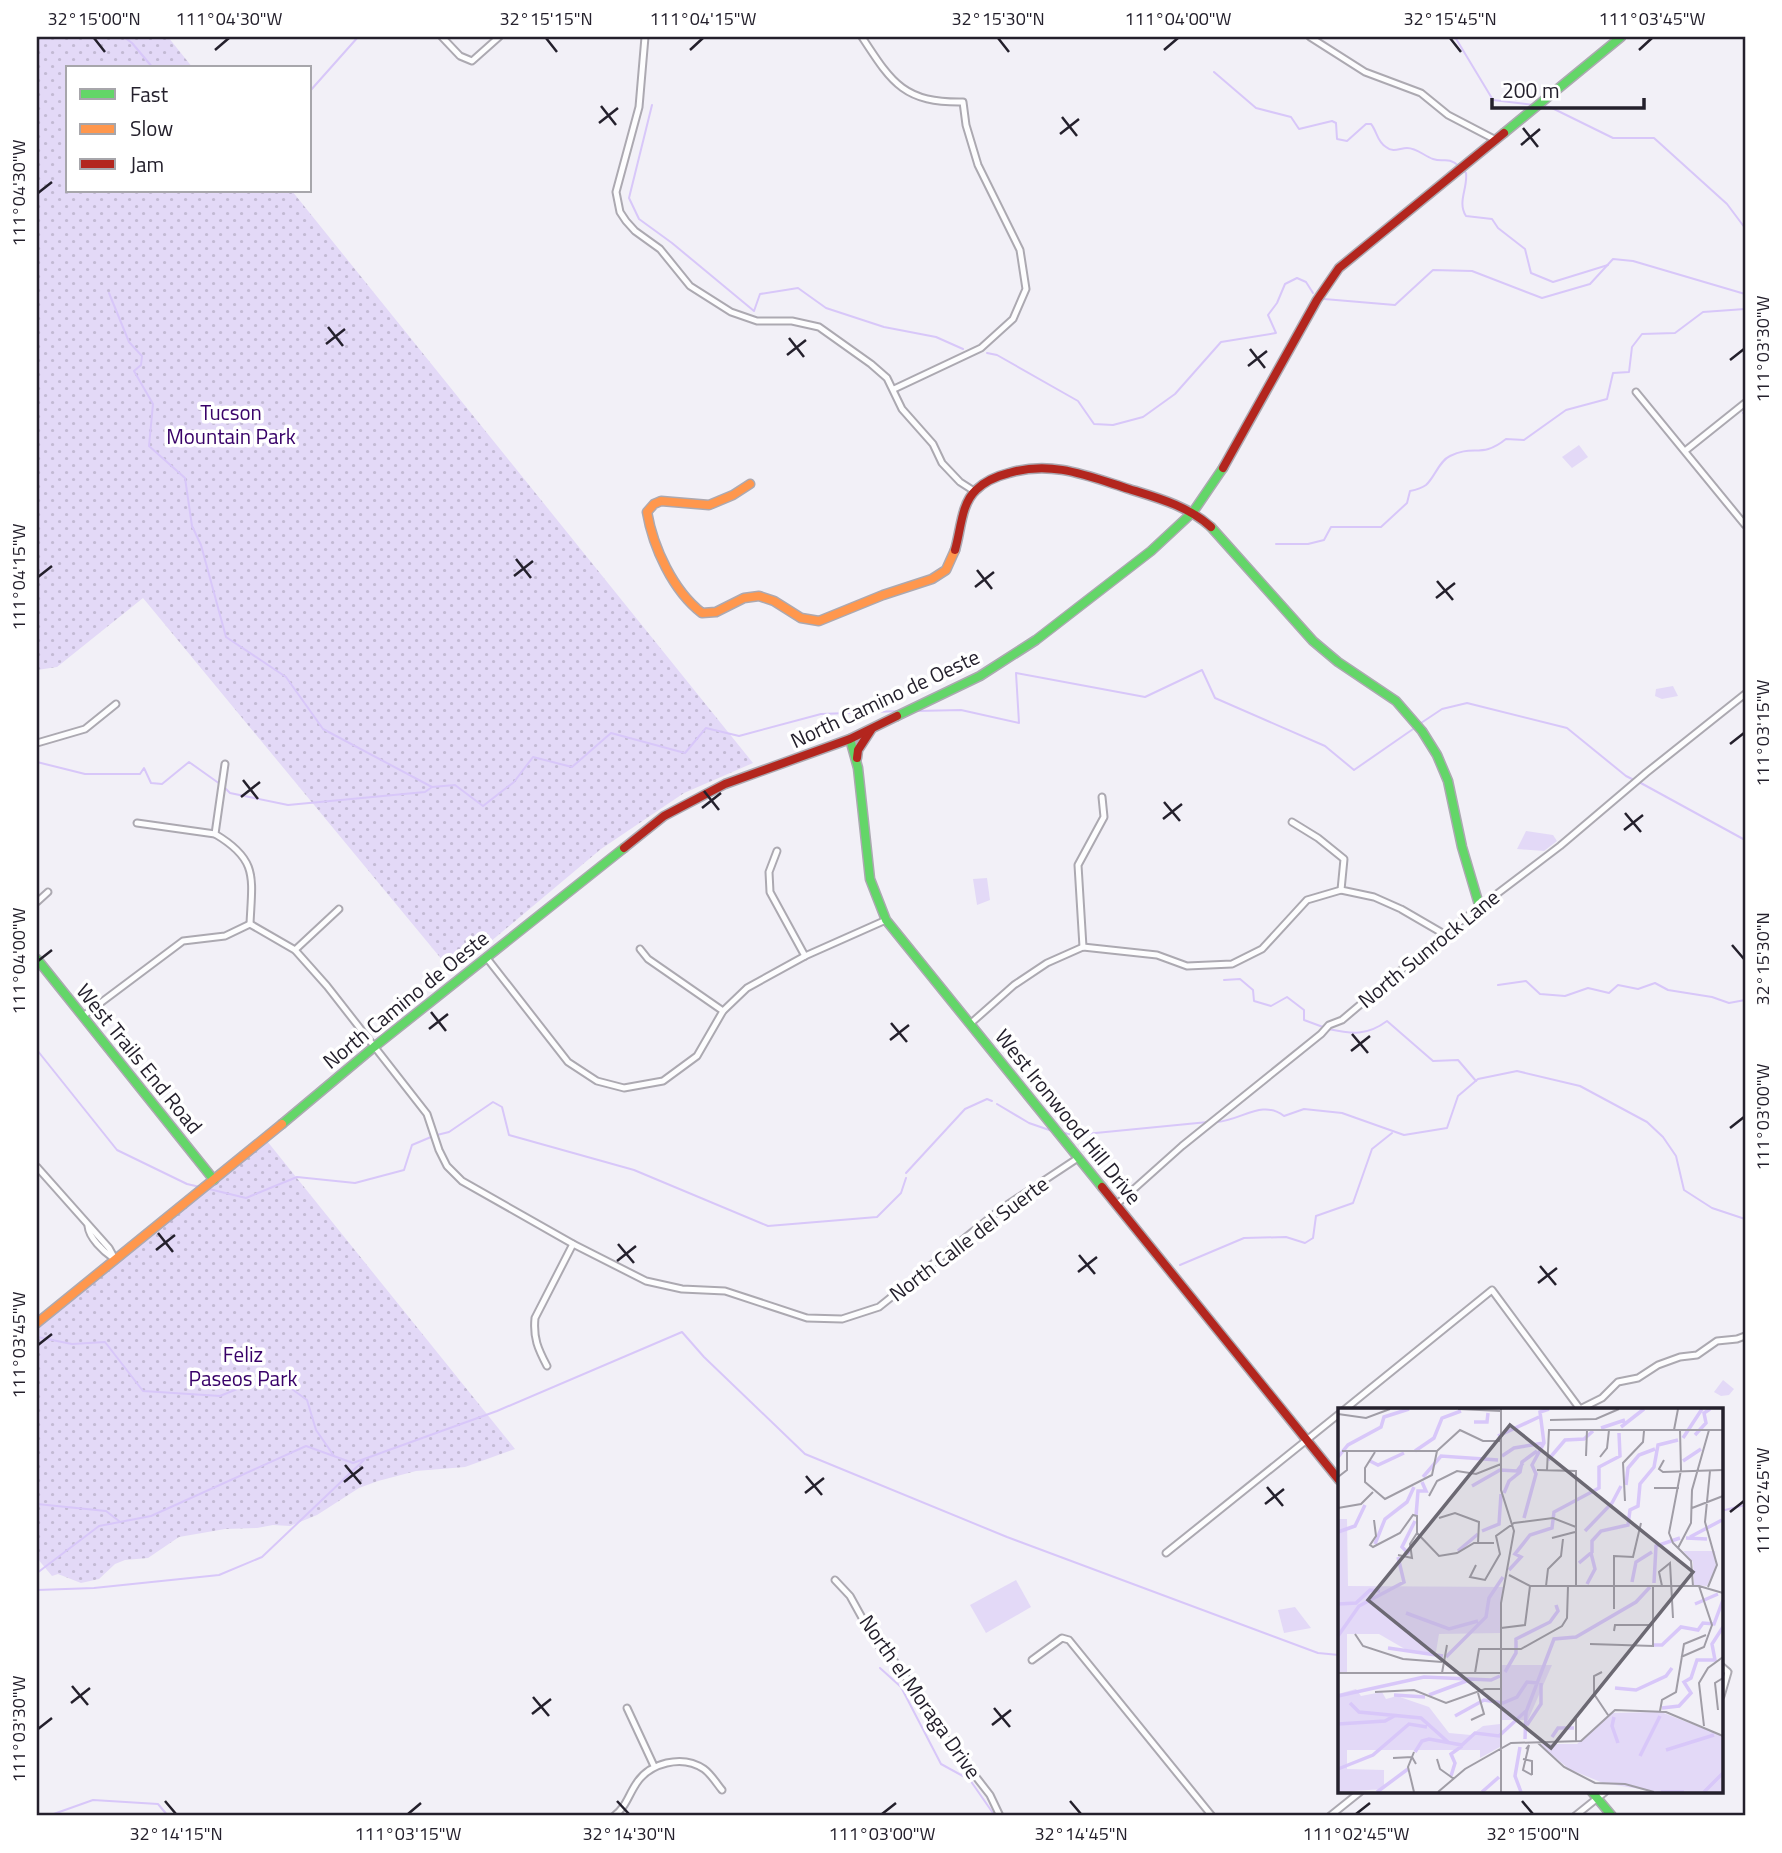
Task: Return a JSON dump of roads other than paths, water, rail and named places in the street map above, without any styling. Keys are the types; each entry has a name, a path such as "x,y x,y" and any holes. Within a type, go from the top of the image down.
{"street":[{"path":"442,37 460,56 472,61 499,37"},
{"path":"645,37 639,107 616,192 620,212 626,221 660,249 690,286 719,305 740,317 757,321 792,321 819,327 872,364 887,378 902,409 933,444 942,463 960,482 974,491"},
{"path":"862,37 887,76 904,89 920,98 939,103 963,102 966,125 978,165 1020,250 1026,289 1013,319 981,348 894,389"},
{"path":"1310,37 1365,72 1421,93 1448,115 1494,139"},
{"name":"North Camino de Oeste","path":"37,1323 374,1047 664,816 725,783 800,759 850,739 1004,662 1129,569 1193,512 1249,424 1332,276 1356,253 1621,37"},
{"path":"1636,392 1745,525"},
{"path":"1685,451 1745,403"},
{"path":"750,484 709,505 699,507 661,501 647,512 648,522 664,561 691,606 697,611 708,614 738,600 757,596 773,602 797,618 819,621 882,595 932,579 946,570 951,563 962,530 962,513 974,491 986,481 1032,466 1055,466 1080,472 1193,512 1217,532 1250,568 1296,625 1328,655 1378,686 1400,704 1418,724 1437,756 1450,787 1462,845 1480,908"},
{"name":"North Sunrock Lane","path":"1116,1205 1182,1146 1321,1034 1328,1024 1342,1020 1444,934 1560,846 1745,694"},
{"path":"37,743 85,729 116,704"},
{"path":"857,761 858,750 873,728"},
{"name":"West Ironwood Hill Drive","path":"850,739 857,761 870,879 886,920 1338,1479"},
{"path":"215,834 225,764"},
{"path":"1083,947 1078,865 1104,817 1101,797"},
{"path":"83,1016 183,941 225,936 250,923 252,875 245,858 234,845 215,834 137,822"},
{"path":"1292,822 1344,859 1341,890"},
{"path":"777,851 769,872 770,892 805,956"},
{"path":"970,1024 1014,985 1047,963 1083,947 1157,955 1187,966 1232,964 1262,949 1307,900 1341,890 1374,897 1444,934"},
{"path":"37,902 48,892"},
{"path":"295,950 339,909"},
{"path":"486,957 568,1062 597,1081 624,1088 663,1081 697,1056 723,1011 747,988 805,956 886,920"},
{"name":"North Calle del Suerte","path":"250,923 295,950 327,986 427,1114 447,1166 462,1181 573,1244 646,1281 682,1289 725,1291 807,1318 842,1319 879,1307 1001,1209 1078,1158"},
{"path":"640,949 648,959 723,1011"},
{"name":"West Trails End Road","path":"37,959 214,1180"},
{"path":"37,1167 52,1181 115,1259"},
{"path":"547,1366 536,1346 535,1318 573,1244"},
{"path":"1346,1408 1492,1290 1579,1408"},
{"path":"1582,1408 1602,1398 1618,1382 1638,1378 1658,1365 1680,1357 1697,1355 1717,1341 1745,1336"},
{"path":"1166,1553 1338,1416"},
{"name":"North el Moraga Drive","path":"835,1580 850,1596 876,1643 892,1658 938,1722 945,1737 990,1795 1000,1816"},
{"path":"1032,1660 1062,1638 1069,1640 1212,1816"},
{"path":"1722,1667 1728,1672 1722,1693"},
{"path":"627,1708 653,1766"},
{"path":"614,1816 624,1808 637,1782 653,1766 684,1761 704,1769 722,1790"},
{"path":"1330,1816 1358,1794"},
{"path":"1575,1816 1595,1795 1612,1816"}],"waterway":[{"path":"124,37 151,66"},
{"path":"312,89 358,37"},
{"path":"1455,37 1493,100 1534,105"},
{"path":"1214,72 1256,108 1291,117 1299,129 1332,121 1336,123 1337,139 1347,141 1366,124 1371,124 1383,145 1389,149 1411,148 1433,159 1448,160 1459,166"},
{"path":"652,105 629,198 639,219 754,311 760,294 798,288 826,308 884,327 936,337 963,349"},
{"path":"1543,106 1613,138 1654,138 1727,204 1745,228"},
{"path":"1463,170 1466,179 1462,205 1466,216 1492,219 1498,228 1525,249 1531,273 1553,282 1608,265"},
{"path":"1324,299 1395,305 1433,270 1472,271 1542,298 1590,284 1613,259 1633,261 1745,294"},
{"path":"987,353 997,355 1078,401 1094,424 1113,425 1143,417 1175,394 1221,342 1276,333 1268,315 1277,303 1285,284 1297,278 1306,282 1313,293"},
{"path":"109,293 129,342 142,356 141,365 134,371 153,404 149,446 185,478 192,526 201,545 226,637 286,677 323,729 432,787"},
{"path":"1276,544 1308,544 1324,540 1331,527 1381,527 1407,503 1410,491 1426,485 1450,456 1465,451 1484,450 1506,439 1524,440 1566,410 1607,399 1613,373 1629,372 1632,347 1642,334 1675,333 1703,312 1745,309"},
{"path":"916,711 961,710 1019,723 1016,673 1145,697 1202,670 1215,698 1325,746 1354,770 1416,727"},
{"path":"1421,723 1442,709 1467,703 1567,728 1634,780"},
{"path":"225,788 230,793 288,805 425,792 432,787 455,785 483,806 514,782 533,757 572,767 611,733 685,753 706,728 739,736 821,714 900,711"},
{"path":"37,762 85,774 140,774 144,768 151,783 162,784 189,762 220,784"},
{"path":"1639,782 1745,840"},
{"path":"1224,980 1240,979 1253,990 1254,1001 1271,1006 1287,997 1304,1010 1304,1020 1323,1027"},
{"path":"1498,985 1526,981 1540,994 1565,996 1588,988 1609,993 1618,985 1638,989 1655,983 1668,990 1712,997 1729,1003 1745,1000"},
{"path":"1328,1029 1359,1032 1373,1029 1387,1021 1433,1061 1458,1060 1476,1081"},
{"path":"37,1050 117,1150 187,1184 200,1187"},
{"path":"1217,1122 1260,1110 1268,1109 1284,1116 1304,1109 1342,1113 1404,1135 1447,1128 1458,1096 1478,1079 1517,1071 1580,1086 1647,1122 1663,1137 1676,1156 1684,1190 1712,1208 1745,1219"},
{"path":"906,1173 965,1109 987,1099 992,1101"},
{"path":"437,1135 449,1132 493,1102 502,1107 509,1135 634,1170 768,1226 877,1217 901,1193 906,1178"},
{"path":"997,1104 1029,1123 1055,1132"},
{"path":"1064,1133 1075,1135 1208,1122"},
{"path":"1180,1265 1244,1238 1286,1237 1305,1243 1313,1238 1316,1216 1353,1203 1372,1149 1392,1133"},
{"path":"209,1189 246,1198 297,1177 355,1183 404,1170 412,1145 431,1137"},
{"path":"37,1573 99,1526 151,1516 306,1446 353,1463 497,1411 682,1332 704,1357 805,1454 1007,1537 1318,1653 1338,1655"},
{"path":"37,1337 72,1344 105,1342 143,1391 220,1396 242,1387 285,1384 307,1400 316,1430 334,1456"},
{"path":"37,1590 94,1588 219,1575 262,1557 364,1460"},
{"path":"37,1504 106,1511 119,1521"},
{"path":"1722,1511 1745,1505"},
{"path":"880,1668 901,1687 941,1764 970,1780 995,1816"},
{"path":"48,1816 93,1800 158,1804 168,1816"}],"park label":[{"name":"Tucson Mountain Park","path":"231,425"},
{"name":"Feliz Paseos Park","path":"243,1367"}]}
